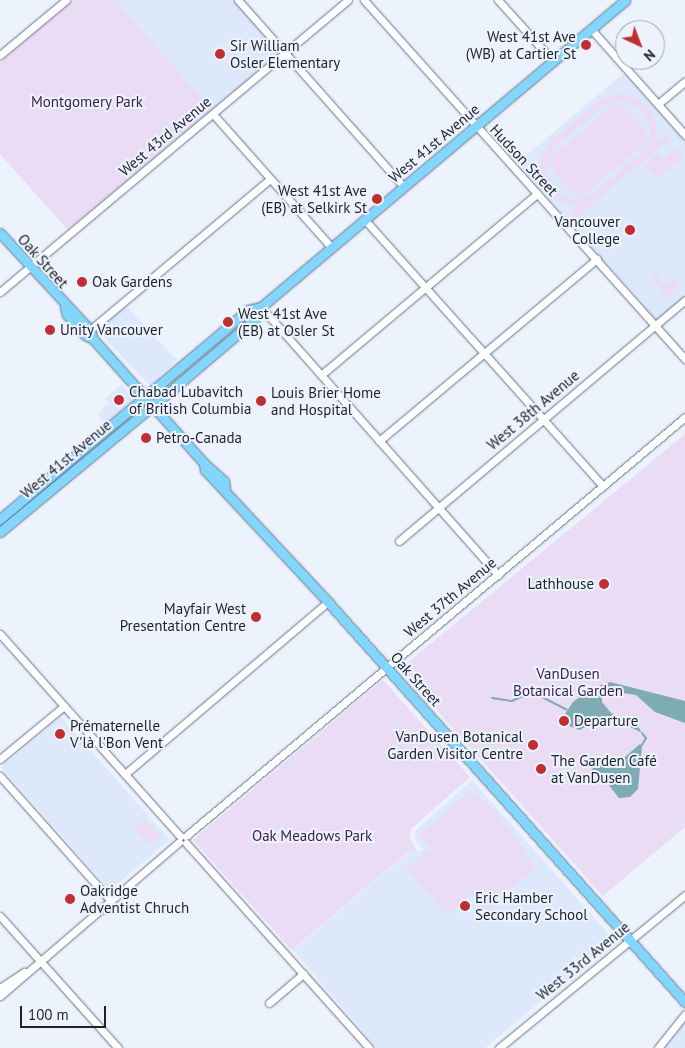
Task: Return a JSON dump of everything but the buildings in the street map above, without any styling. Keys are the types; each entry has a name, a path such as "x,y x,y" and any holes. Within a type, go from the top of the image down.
{"main road":[{"name":"West 41st Avenue","path":"0,532 10,528 94,458 255,318 261,307 625,0"},
{"name":"Oak Street","path":"0,233 65,307 67,315 85,335 92,335 204,463 224,481 225,488 685,1002"},
{"name":"West 41st Avenue","path":"1,518 248,310 261,307"},
{"path":"85,447 94,458"},
{"path":"1,518 10,528"}],"street":[{"path":"0,55 66,0"},
{"path":"238,0 404,187"},
{"name":"West 43rd Avenue","path":"0,292 348,0"},
{"name":"Hudson Street","path":"364,0 685,360"},
{"path":"498,0 553,62"},
{"path":"591,29 685,135"},
{"path":"658,104 685,81"},
{"path":"212,114 332,248"},
{"path":"92,335 270,179"},
{"path":"321,375 537,194"},
{"path":"365,220 603,486"},
{"path":"379,441 596,259"},
{"name":"West 38th Avenue","path":"399,541 685,300"},
{"path":"261,307 498,575"},
{"name":"West 37th Avenue","path":"0,988 39,960 685,417"},
{"path":"125,774 328,602"},
{"path":"0,634 369,1048"},
{"path":"0,759 64,706"},
{"path":"0,776 110,900"},
{"name":"West 33rd Avenue","path":"499,1048 685,896"},
{"path":"0,916 118,1048"},
{"name":"West 37th Avenue","path":"0,996 24,972"},
{"path":"269,1003 303,974"},
{"path":"658,1048 685,1014"}],"shaded area":[{"name":"Sir William Osler Elementary","path":"113,0 234,0 278,49 278,54 212,110"},
{"name":"Vancouver College","path":"624,73 685,141 685,297 657,320 517,163"},
{"path":"126,306 177,360 150,386 99,332 102,326"},
{"path":"122,384 133,400 105,424 97,414 109,403 105,398"},
{"path":"610,682 685,701 685,723 655,712 636,695 616,692 602,697 602,702 611,713 636,723 642,733 617,720 595,721 580,730 569,726 565,714 573,702 592,688"},
{"path":"61,717 170,840 110,890 1,767"},
{"path":"640,744 642,746 638,789 630,797 619,798 608,784 590,771 597,765 619,762"},
{"name":"Eric Hamber Secondary School","path":"472,780 614,940 485,1048 377,1048 293,950 408,853 423,850 415,839 415,831"},
{"path":"685,1021 685,1048 664,1048 676,1034"}],"green space":[{"name":"Montgomery Park","path":"73,0 115,0 212,110 68,230 0,154 0,62"},
{"path":"621,94 637,98 650,109 657,124 657,141 669,135 671,138 575,219 570,213 578,206 556,201 541,184 538,169 541,154 551,142 598,101","holes":["618,101 635,105 647,117 651,133 645,149 591,196 572,199 559,193 546,173 552,150 602,107"]},
{"path":"615,103 618,106 621,103 649,136 646,138 648,141 582,197 579,194 576,197 548,165 552,162 549,159"},
{"path":"676,147 684,157 657,179 644,165 658,153 663,159"},
{"path":"656,273 665,285 673,279 679,286 666,297 651,277"},
{"name":"VanDusen Botanical Garden","path":"685,434 685,827 603,896 400,669"},
{"name":"Oak Meadows Park","path":"383,680 470,777 411,829 410,839 417,851 407,853 292,950 193,840"},
{"path":"470,791 495,810 536,867 487,911 471,893 447,915 407,869 430,848 419,836"},
{"path":"145,819 161,836 150,846 134,828"}],"waterway":[{"path":"492,698 512,701 527,694 540,696 567,710"},
{"path":"642,733 646,738 642,745"}],"place":[{"name":"West 41st Ave (WB) at Cartier St","path":"586,45"},
{"name":"Sir William Osler Elementary","path":"220,54"},
{"name":"West 41st Ave (EB) at Selkirk St","path":"377,199"},
{"name":"Vancouver College","path":"630,230"},
{"name":"Oak Gardens","path":"82,282"},
{"name":"West 41st Ave (EB) at Osler St","path":"228,322"},
{"name":"Unity Vancouver","path":"50,330"},
{"name":"Chabad Lubavitch of British Columbia","path":"119,400"},
{"name":"Louis Brier Home and Hospital","path":"261,401"},
{"name":"Petro-Canada","path":"146,438"},
{"name":"Lathhouse","path":"604,584"},
{"name":"Mayfair West Presentation Centre","path":"256,617"},
{"name":"Departure","path":"564,721"},
{"name":"Prématernelle V'là l'Bon Vent","path":"60,734"},
{"name":"VanDusen Botanical Garden Visitor Centre","path":"533,745"},
{"name":"The Garden Café at VanDusen","path":"541,769"},
{"name":"Oakridge Adventist Chruch","path":"70,899"},
{"name":"Eric Hamber Secondary School","path":"465,906"}]}
